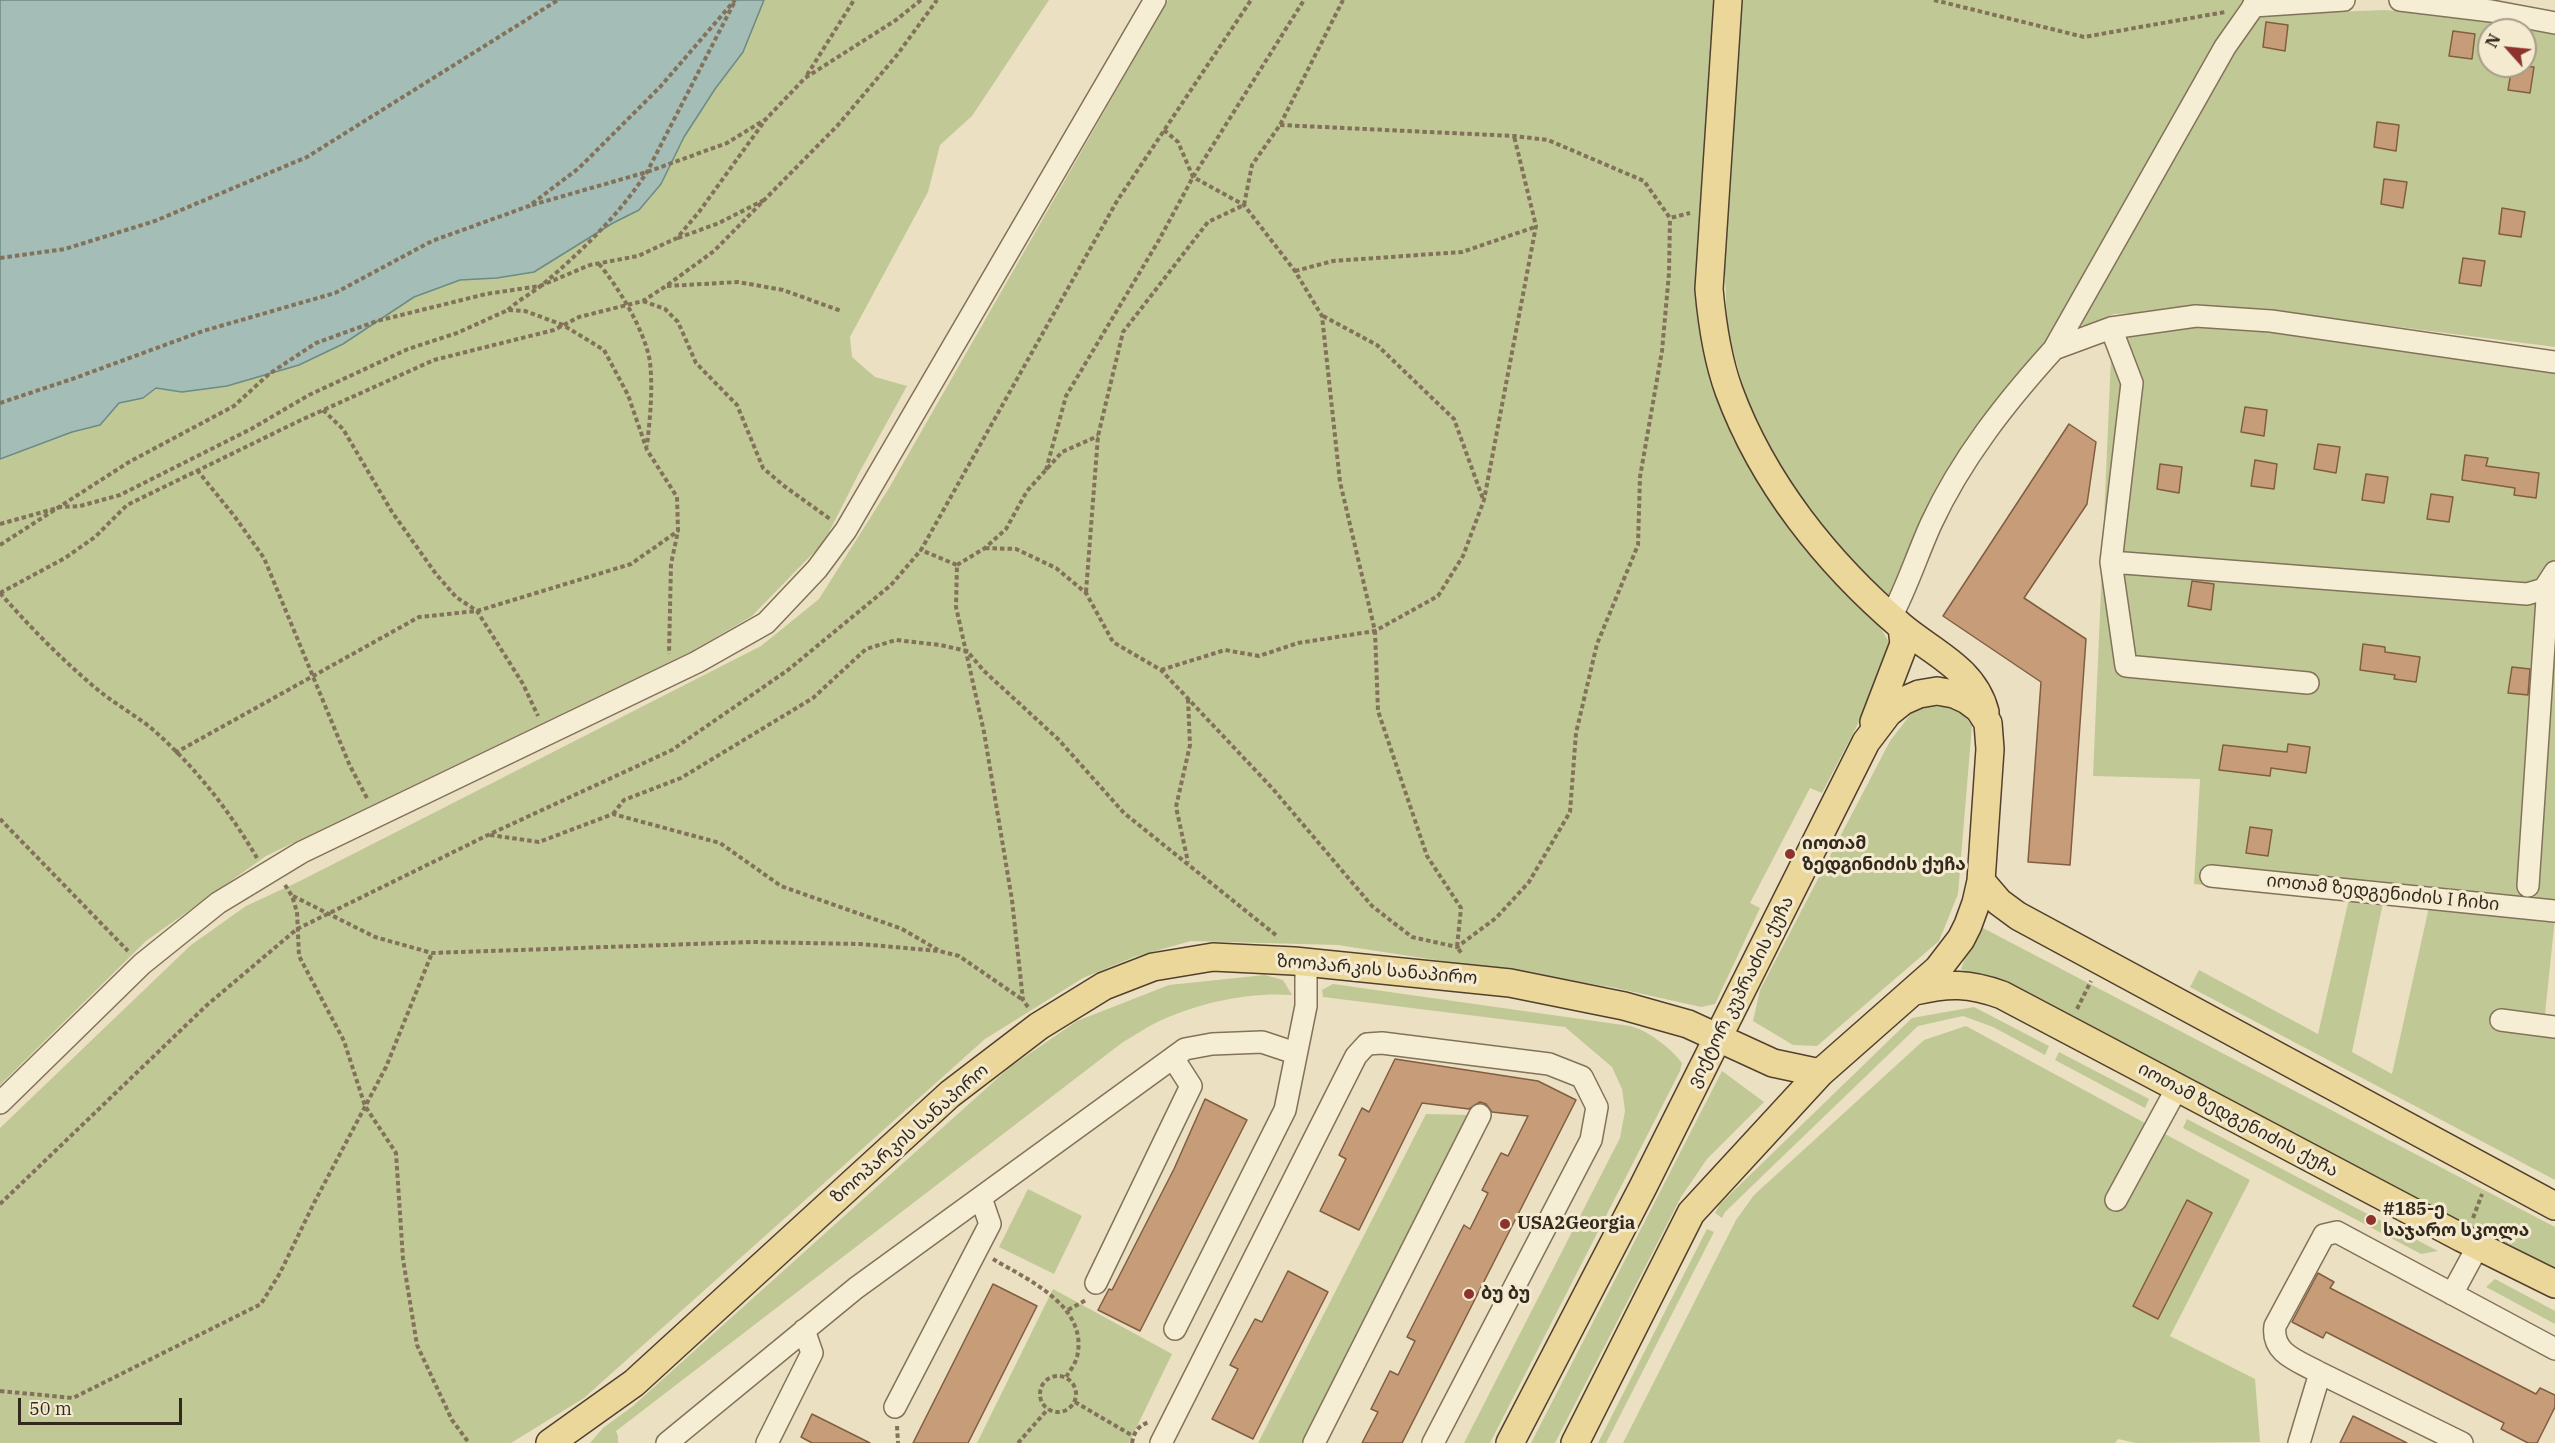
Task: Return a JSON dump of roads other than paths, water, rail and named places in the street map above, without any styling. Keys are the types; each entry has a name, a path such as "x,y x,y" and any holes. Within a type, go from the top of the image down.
{"main road":[{"path":"1575,1443 1691,1213 1820,1073 1938,969 1961,939 1976,903 1981,880 1990,749 1988,723 1978,691 1956,667 1897,622 1841,570 1790,506 1756,448 1729,391 1713,329 1709,289 1728,0"},
{"path":"1866,742 1904,644 1897,622"},
{"name":"ვიქტორ კუპრაძის ქუჩა","path":"1510,1443 1866,742 1888,712 1903,701 1919,694 1937,691 1961,697 1979,709 1988,723"},
{"path":"1981,880 1999,902 2018,916 2555,1206"},
{"name":"ზოოპარკის სანაპირო","path":"561,1440 634,1383 950,1094 1039,1026 1104,986 1154,967 1213,957 1306,962 1475,978 1624,1006 1688,1024 1773,1063 1820,1073"},
{"name":"იოთამ ზედგენიძის ქუჩა","path":"1915,991 1956,984 1991,991 2067,1028 2177,1088 2474,1235 2555,1284"}],"street":[{"path":"0,1102 142,964 219,903 303,852 697,662 766,622 817,569 846,530 1155,0"},
{"path":"1897,622 1905,591 1930,525 1953,483 1987,429 2024,381 2054,349 2198,93 2255,3 2344,0"},
{"path":"2400,0 2491,11 2555,23"},
{"path":"2054,349 2111,328 2196,316 2271,321 2555,362"},
{"path":"2111,328 2132,383 2111,562 2126,666 2308,683"},
{"path":"2111,562 2527,594 2549,580"},
{"path":"2528,886 2549,580"},
{"name":"იოთამ ზედგენიძის I ჩიხი","path":"2211,876 2555,911"},
{"path":"1175,1329 1285,1110 1306,1006 1306,962"},
{"path":"2501,1020 2555,1027"},
{"path":"667,1443 856,1288 1185,1049 1212,1044 1262,1042 1295,1053"},
{"path":"1161,1443 1356,1056 1367,1044 1382,1043 1549,1064 1582,1077 1597,1107 1591,1140 1433,1443"},
{"path":"1096,1283 1191,1086 1173,1058"},
{"path":"2116,1200 2177,1088"},
{"path":"1314,1443 1480,1115"},
{"path":"895,1407 990,1224 981,1198"},
{"path":"2462,1443 2280,1351 2274,1338 2275,1326 2324,1235 2337,1232 2555,1349"},
{"path":"2452,1294 2474,1235"},
{"path":"767,1443 812,1353 804,1330"},
{"path":"2299,1443 2320,1373"}],"water":[{"path":"0,0 764,0 743,52 715,89 684,137 661,184 639,210 613,223 534,272 497,278 460,280 414,297 343,344 299,365 227,386 182,392 156,388 143,398 119,403 100,425 72,432 0,459"}],"place":[{"name":"იოთამ ზედგინიძის ქუჩა","path":"1790,854"},
{"name":"#185-ე საჯარო სკოლა","path":"2371,1220"},
{"name":"USA2Georgia","path":"1505,1224"},
{"name":"ბუ ბუ","path":"1469,1294"}]}
